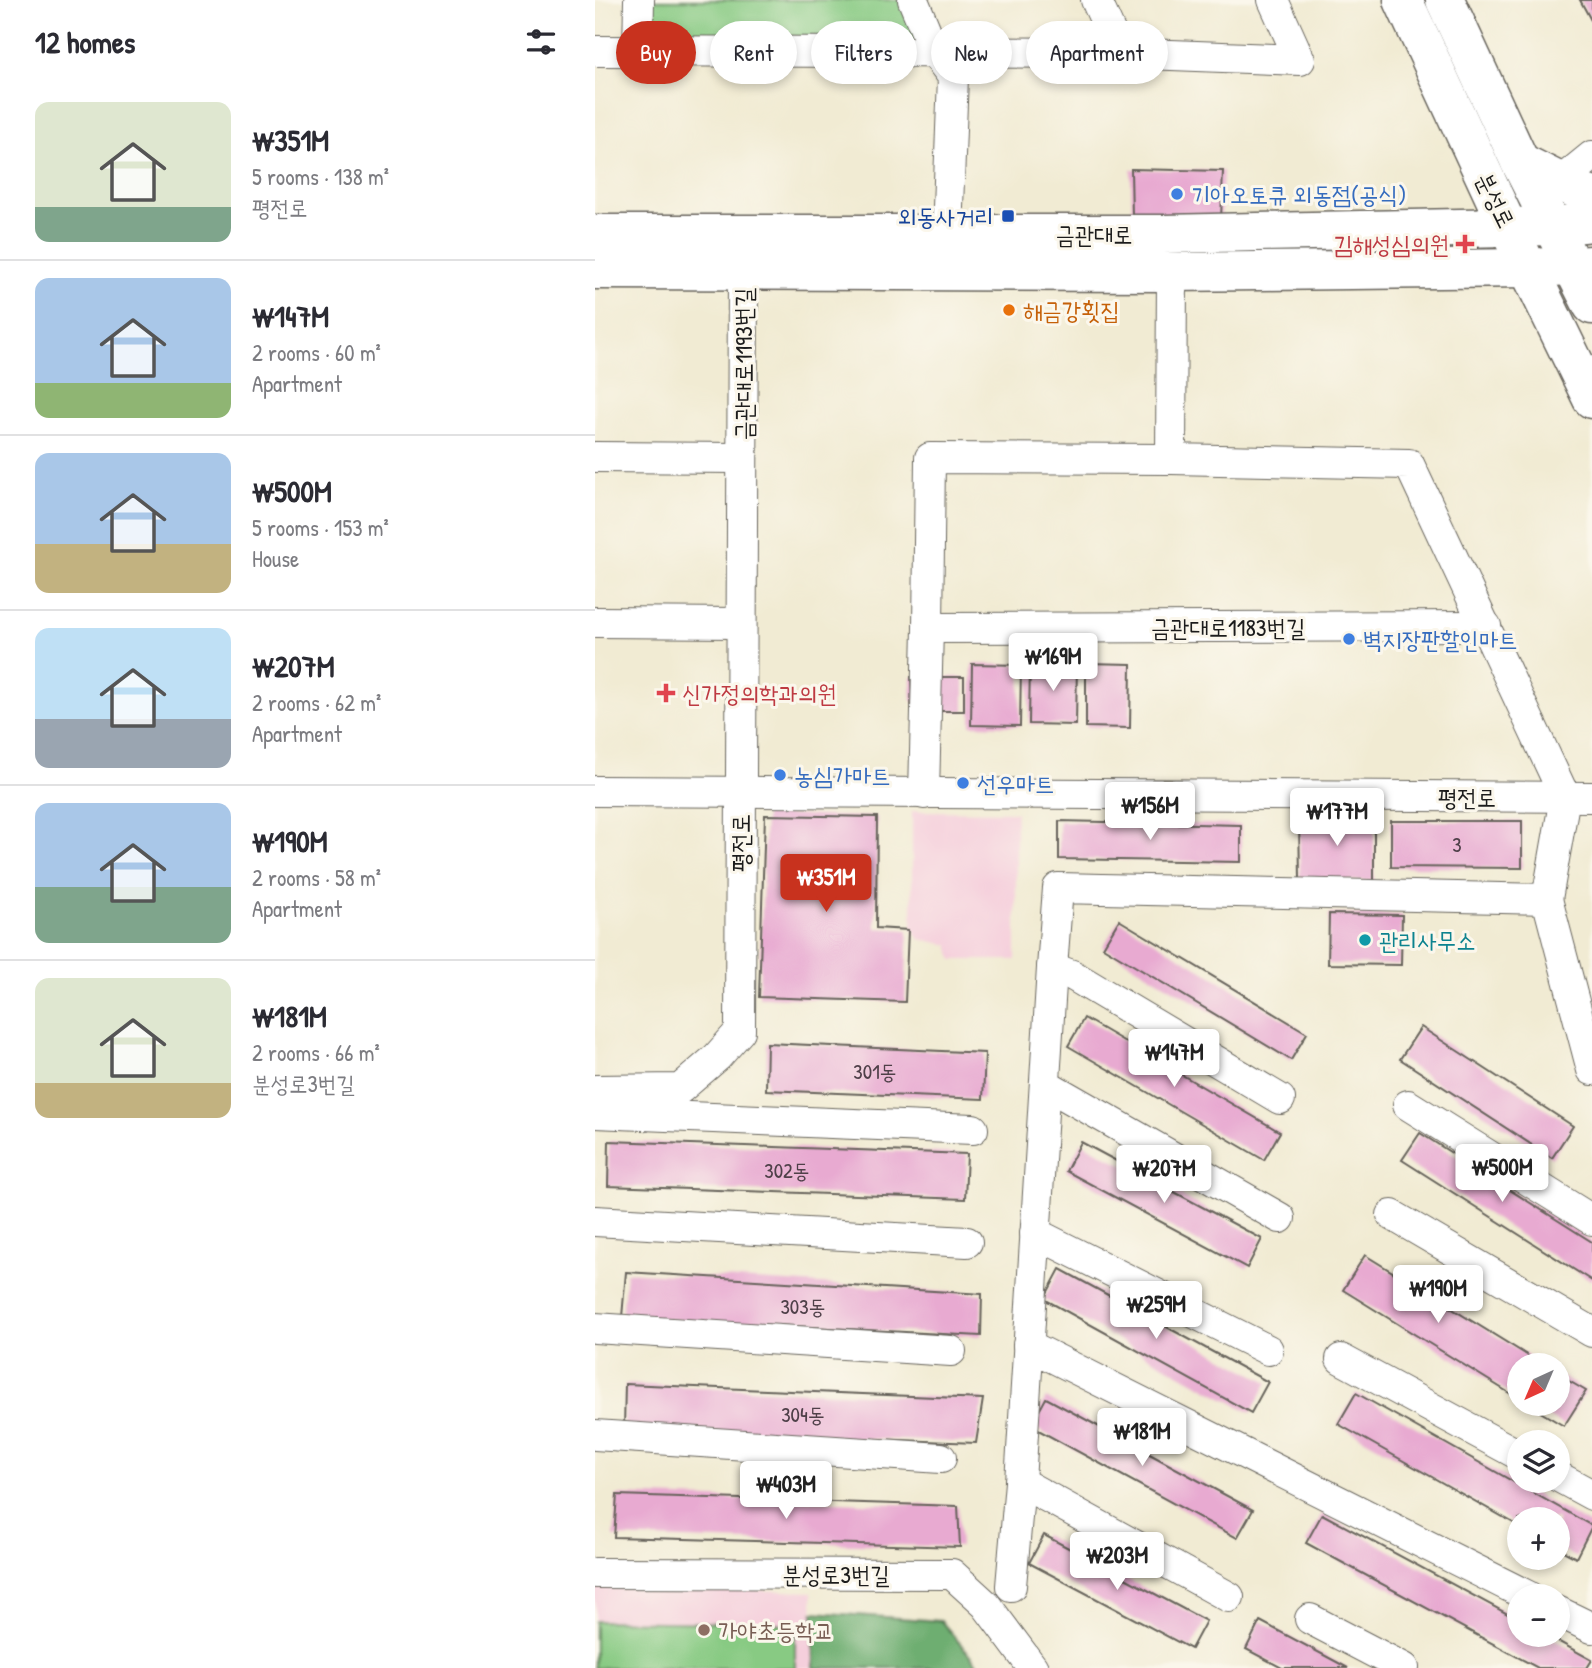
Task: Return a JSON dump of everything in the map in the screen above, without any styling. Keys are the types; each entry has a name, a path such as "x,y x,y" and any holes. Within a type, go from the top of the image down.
{"main road":[{"name":"분성로","path":"1403,0 1508,227 1592,399"},
{"name":"분성로","path":"1449,1 1520,162 1554,226 1582,265 1592,305"},
{"path":"1520,162 1576,189"},
{"name":"금관대로","path":"595,233 1164,234 1554,226 1592,222"},
{"name":"금관대로","path":"595,270 1172,272 1530,268 1582,265"}],"street":[{"path":"639,0 639,21"},
{"path":"913,0 931,43"},
{"path":"1096,0 1106,21"},
{"path":"1168,55 1300,60 1273,0"},
{"path":"595,51 616,51"},
{"path":"696,52 931,53"},
{"path":"947,233 953,84"},
{"path":"1576,189 1592,156"},
{"name":"금관대로1193번길","path":"741,793 743,271"},
{"path":"1171,459 1172,272"},
{"name":"금관대로1193번길","path":"595,457 743,458"},
{"path":"924,794 930,458 1409,464 1486,626 1578,797 1547,899 1590,1052"},
{"path":"595,622 741,624"},
{"name":"금관대로1183번길","path":"928,628 1486,626"},
{"path":"595,790 741,793"},
{"name":"평전로","path":"595,1090 680,1089 717,1058 740,1031 741,793 1578,797"},
{"path":"1011,1586 1058,888 1547,899"},
{"path":"1052,968 1072,975 1280,1099"},
{"path":"1045,1084 1280,1218"},
{"path":"1408,1105 1592,1220"},
{"path":"595,1113 973,1129"},
{"path":"1392,1215 1592,1332"},
{"path":"595,1221 967,1242"},
{"path":"1035,1233 1268,1350"},
{"path":"595,1328 951,1351"},
{"path":"1028,1345 1507,1585"},
{"path":"1341,1359 1507,1449"},
{"path":"595,1435 941,1458"},
{"path":"1020,1482 1229,1597"},
{"path":"1570,1483 1592,1495"},
{"name":"분성로3번길","path":"595,1573 952,1574 986,1605 1033,1668"},
{"path":"1570,1617 1592,1628"},
{"path":"1310,1619 1404,1668"}],"shaded area":[{"path":"912,811 1016,812 1016,960 953,960 949,945 919,939 912,929"},
{"name":"가야초등학교","path":"595,1585 812,1592 814,1668 595,1668"}],"green space":[{"path":"647,0 901,0 911,21 811,21 811,44 797,44 797,21 710,21 710,45 696,45 696,21 647,21"},
{"path":"813,1612 941,1621 981,1668 814,1668"},
{"path":"595,1621 795,1624 795,1668 595,1668"}],"building":[{"path":"1580,0 1592,0 1592,22"},
{"name":"기아오토큐 외동점(공식)","path":"1131,169 1223,171 1221,219 1132,216"},
{"path":"1030,661 1077,662 1076,725 1029,724"},
{"path":"1086,663 1131,664 1130,728 1086,727"},
{"path":"972,664 1021,665 1020,726 971,725"},
{"path":"911,677 964,677 964,711 922,711 912,700"},
{"path":"765,815 877,817 876,928 908,930 905,1002 759,997"},
{"path":"1299,816 1374,817 1374,881 1300,880"},
{"path":"1059,821 1241,825 1241,862 1059,859"},
{"path":"1391,821 1522,821 1522,868 1391,867"},
{"name":"관리사무소","path":"1329,914 1402,915 1401,965 1328,964"},
{"path":"1119,920 1307,1033 1291,1060 1103,947"},
{"path":"1084,1018 1280,1132 1264,1160 1068,1046"},
{"path":"1421,1027 1573,1126 1552,1158 1400,1059"},
{"path":"767,1043 985,1053 983,1099 766,1090"},
{"path":"1420,1133 1592,1242 1592,1281 1402,1160"},
{"path":"609,1141 967,1154 965,1199 608,1186"},
{"path":"1081,1142 1262,1239 1247,1268 1066,1171"},
{"path":"1365,1255 1524,1353 1507,1353 1507,1392 1343,1290"},
{"path":"1060,1269 1268,1382 1251,1413 1044,1299"},
{"path":"626,1272 982,1294 981,1336 622,1317"},
{"path":"1570,1382 1586,1391 1564,1426 1547,1416 1570,1416"},
{"path":"625,1384 983,1399 976,1443 624,1429"},
{"path":"1356,1393 1507,1478 1507,1493 1533,1493 1558,1507 1507,1507 1507,1519 1338,1424"},
{"path":"1046,1398 1253,1510 1237,1538 1031,1426"},
{"path":"617,1495 958,1506 960,1547 614,1537"},
{"path":"1322,1514 1507,1614 1507,1647 1568,1647 1592,1660 1587,1668 1538,1668 1306,1543"},
{"path":"1570,1514 1592,1526 1576,1558 1570,1555"},
{"path":"1044,1535 1206,1621 1191,1649 1029,1563"},
{"path":"1260,1621 1348,1668 1282,1668 1246,1649"}],"place":[{"name":"기아오토큐 외동점(공식)","path":"1177,194"},
{"name":"외동사거리","path":"1008,216"},
{"name":"김해성심의원","path":"1465,244"},
{"name":"해금강횟집","path":"1009,310"},
{"name":"벽지장판할인마트","path":"1349,639"},
{"name":"신가정의학과의원","path":"666,693"},
{"name":"농심가마트","path":"780,775"},
{"name":"선우마트","path":"963,783"},
{"name":"관리사무소","path":"1365,940"},
{"name":"가야초등학교","path":"704,1630"}]}
